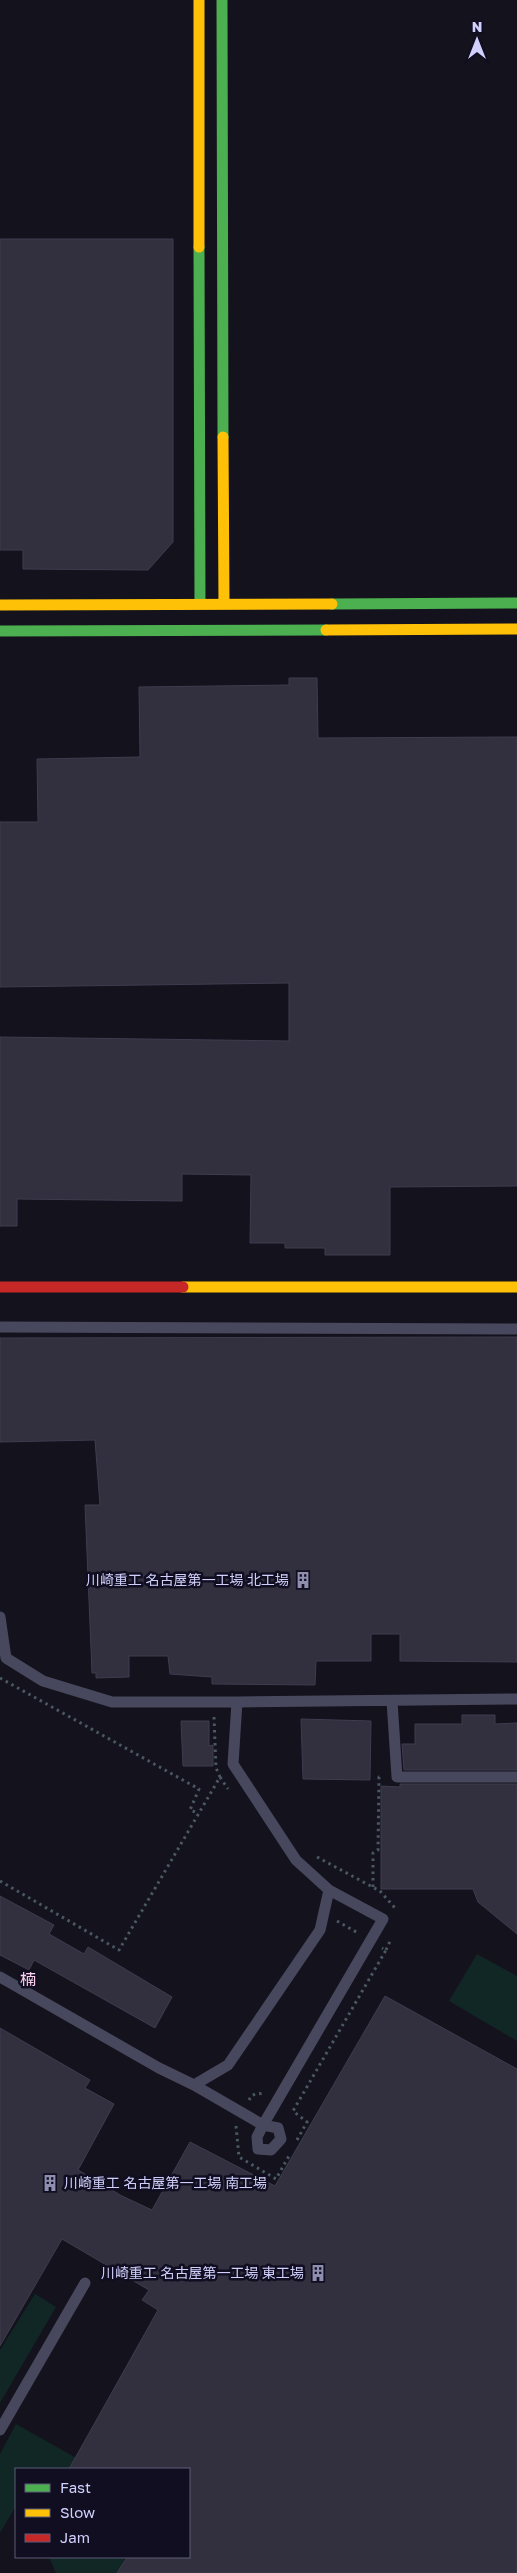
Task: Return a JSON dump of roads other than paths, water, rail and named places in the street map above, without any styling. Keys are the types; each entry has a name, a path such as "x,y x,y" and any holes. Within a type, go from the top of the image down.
{"street":[{"path":"199,0 200,602"},
{"path":"222,0 224,602"},
{"path":"0,605 200,602 517,602"},
{"path":"0,631 517,629"},
{"path":"0,1287 517,1287"}],"lane":[{"path":"0,1327 517,1329"},
{"path":"0,1617 6,1658 43,1681 112,1702 236,1708 392,1701 517,1700"},
{"path":"392,1701 397,1777 517,1777"},
{"path":"0,1977 158,2068 263,2125 383,1919 329,1890 296,1860 233,1764 236,1708"},
{"path":"194,2086 228,2065 320,1930 329,1890"},
{"path":"0,2430 85,2283"}],"place":[{"name":"川崎重工 名古屋第一工場 北工場","path":"303,1580"},
{"name":"川崎重工 名古屋第一工場 南工場","path":"50,2183"},
{"name":"川崎重工 名古屋第一工場 東工場","path":"318,2273"}],"district":[{"name":"楠","path":"28,1979"}]}
